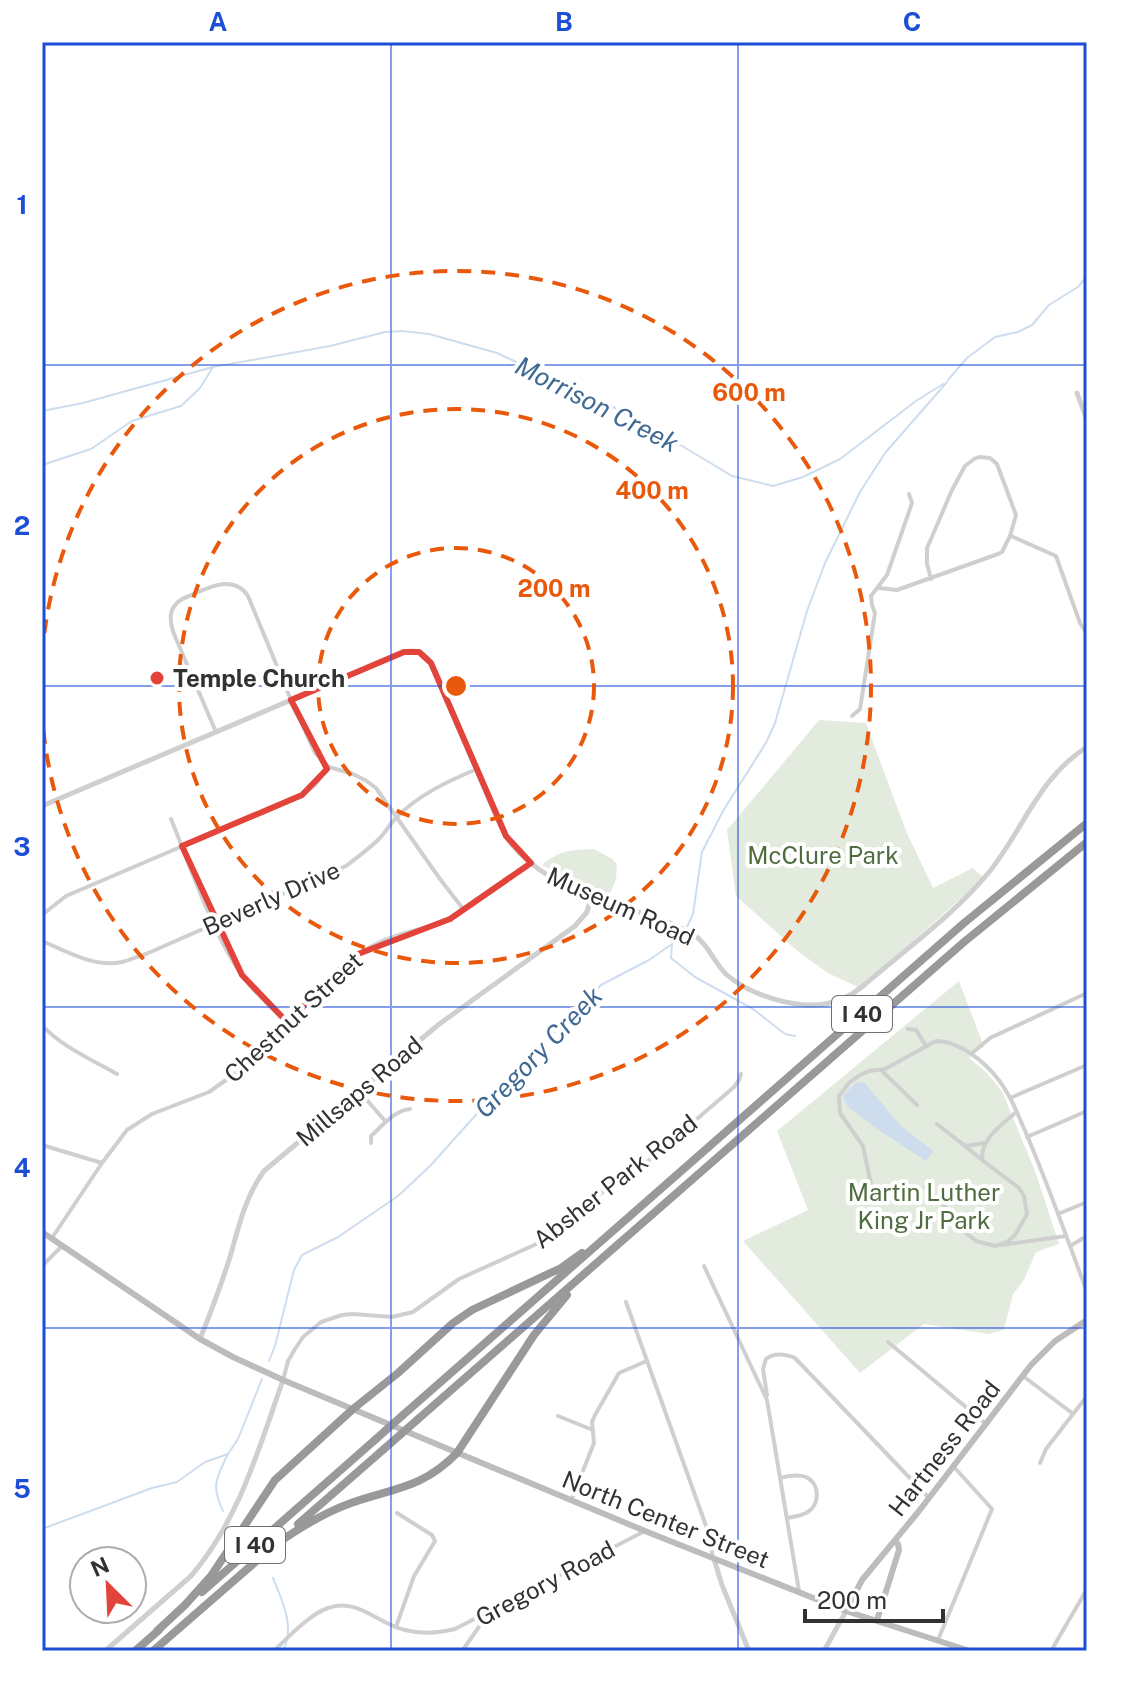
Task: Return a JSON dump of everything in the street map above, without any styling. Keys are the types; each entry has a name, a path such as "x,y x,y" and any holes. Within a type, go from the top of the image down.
{"highway":[{"name":"I 40","path":"135,1651 964,923 1087,823"},
{"name":"I 40","path":"153,1651 964,942 1087,842"},
{"path":"157,1631 211,1576 275,1480 353,1409 453,1323 472,1310 561,1268 640,1209"},
{"path":"275,1545 324,1514 427,1478 442,1468 457,1453 534,1335 598,1263"}],"main road":[{"name":"North Center Street","path":"42,1232 200,1339 283,1380 799,1593 970,1651"},
{"name":"Hartness Road","path":"846,1611 862,1580 1037,1358 1055,1341 1087,1320"},
{"path":"877,1620 899,1550 895,1541"}],"street":[{"path":"1077,393 1087,420"},
{"path":"879,588 897,590 931,579 1002,552 1016,515 997,464 985,456 965,466 952,490 927,548 931,579"},
{"path":"852,716 860,709 875,613 871,596 887,575 912,503 909,494"},
{"path":"1010,536 1056,556 1080,623 1087,634"},
{"path":"216,732 170,618 171,610 182,599 228,583 243,589 248,596 315,753 329,767 365,780 376,788 464,911"},
{"name":"Museum Road","path":"42,806 412,650 426,656 431,663 488,799 506,836 523,857 591,897 652,915 683,929 700,939 727,974 756,992 799,1004 825,1004 852,995 972,892 995,864 1052,776 1087,747"},
{"path":"42,915 66,896 302,795 315,785 329,767"},
{"name":"Beverly Drive","path":"42,941 101,963 119,963 146,954 346,866 364,853 397,817 421,797 477,769"},
{"path":"171,819 214,924 242,975 287,1022"},
{"name":"Chestnut Street","path":"52,1238 102,1163 134,1124 223,1083 358,954 398,935 435,926 464,911 531,863"},
{"name":"Millsaps Road","path":"200,1339 217,1297 247,1199 254,1184 269,1166 438,1025 575,926 587,912 591,897"},
{"path":"971,1054 990,1038 1087,993"},
{"path":"42,1025 72,1048 117,1074"},
{"path":"908,1029 916,1030 926,1046"},
{"path":"874,1199 863,1146 840,1113 842,1091 860,1075 881,1070 936,1041 944,1041 971,1054 998,1079 1010,1098 1087,1292"},
{"path":"1010,1098 1087,1065"},
{"path":"881,1070 917,1105"},
{"name":"Absher Park Road","path":"283,1380 295,1349 303,1337 321,1322 342,1315 392,1317 413,1312 459,1279 541,1242 609,1187 647,1162 734,1087 741,1074"},
{"path":"359,1091 386,1122"},
{"path":"371,1143 371,1136 386,1122 401,1109 410,1109"},
{"path":"1027,1137 1087,1111"},
{"path":"982,1160 985,1143 1016,1112"},
{"path":"937,1124 1019,1188 1024,1196 1027,1214 1015,1235 995,1246"},
{"path":"965,1146 985,1143"},
{"path":"42,1145 102,1163"},
{"path":"925,1187 976,1241 995,1246 1066,1236"},
{"path":"1058,1214 1087,1202"},
{"path":"1018,1228 1024,1243"},
{"path":"1070,1246 1087,1236"},
{"path":"42,1266 62,1246"},
{"path":"704,1266 767,1400"},
{"path":"626,1302 706,1526 722,1585 749,1651"},
{"path":"888,1342 987,1424"},
{"path":"799,1593 767,1400 763,1369 766,1359 777,1354 795,1358 929,1498"},
{"path":"571,1501 594,1443 592,1422 595,1415 619,1373 648,1361"},
{"path":"1023,1376 1072,1413"},
{"path":"105,1651 203,1562 239,1501 283,1380"},
{"path":"1040,1463 1046,1449 1087,1396"},
{"path":"558,1416 593,1430"},
{"path":"938,1640 992,1509 954,1467"},
{"path":"780,1478 804,1476 811,1480 817,1493 812,1509 787,1518"},
{"path":"396,1627 414,1576 435,1541 432,1535 397,1513"},
{"name":"Gregory Road","path":"274,1651 316,1615 339,1605 364,1610 396,1627 415,1632 444,1632 466,1625 645,1531"},
{"path":"1051,1651 1087,1589"},
{"path":"462,1651 490,1611"},
{"path":"824,1651 846,1611"}],"highlighted area":[{"path":"404,652 419,652 431,663 506,836 531,863 450,919 358,954 287,1022 242,975 182,846 302,795 327,769 291,700"}],"green space":[{"name":"McClure Park","path":"819,720 866,723 906,831 933,888 973,868 984,878 860,988 828,973 800,953 736,896 727,830"},
{"path":"594,849 617,864 616,880 609,896 592,892 542,865 566,852"},
{"name":"Martin Luther King Jr Park","path":"959,981 984,1047 969,1058 1002,1091 1035,1171 1059,1244 1036,1252 1024,1280 1013,1294 1004,1330 988,1334 924,1324 860,1373 743,1241 808,1210 777,1131"}],"water":[{"path":"864,1082 900,1125 933,1151 926,1161 847,1106 843,1096 855,1083"}],"waterway":[{"name":"Morrison Creek","path":"948,380 967,358 995,337 1032,325 1049,305 1078,287 1087,276"},
{"name":"Morrison Creek","path":"42,411 83,403 213,367 402,331 429,334 497,353 634,417 732,476 773,486 803,477 840,459 943,384"},
{"path":"42,465 91,449 132,421 181,406 200,388 213,367"},
{"name":"Gregory Creek","path":"269,1361 294,1270 302,1255 338,1237 398,1196 601,985 649,960 672,944 687,927 693,914 702,852 775,723 807,611 825,563 860,492 885,453 947,382"},
{"path":"672,944 671,958 695,977 753,1009 785,1034 795,1036"},
{"name":"Gregory Creek","path":"42,1529 152,1488 177,1482 205,1462 228,1454 238,1439 262,1379"},
{"path":"223,1511 216,1482 228,1454"},
{"path":"273,1578 288,1624 283,1651"}],"place":[{"name":"Temple Church","path":"157,678"}]}
